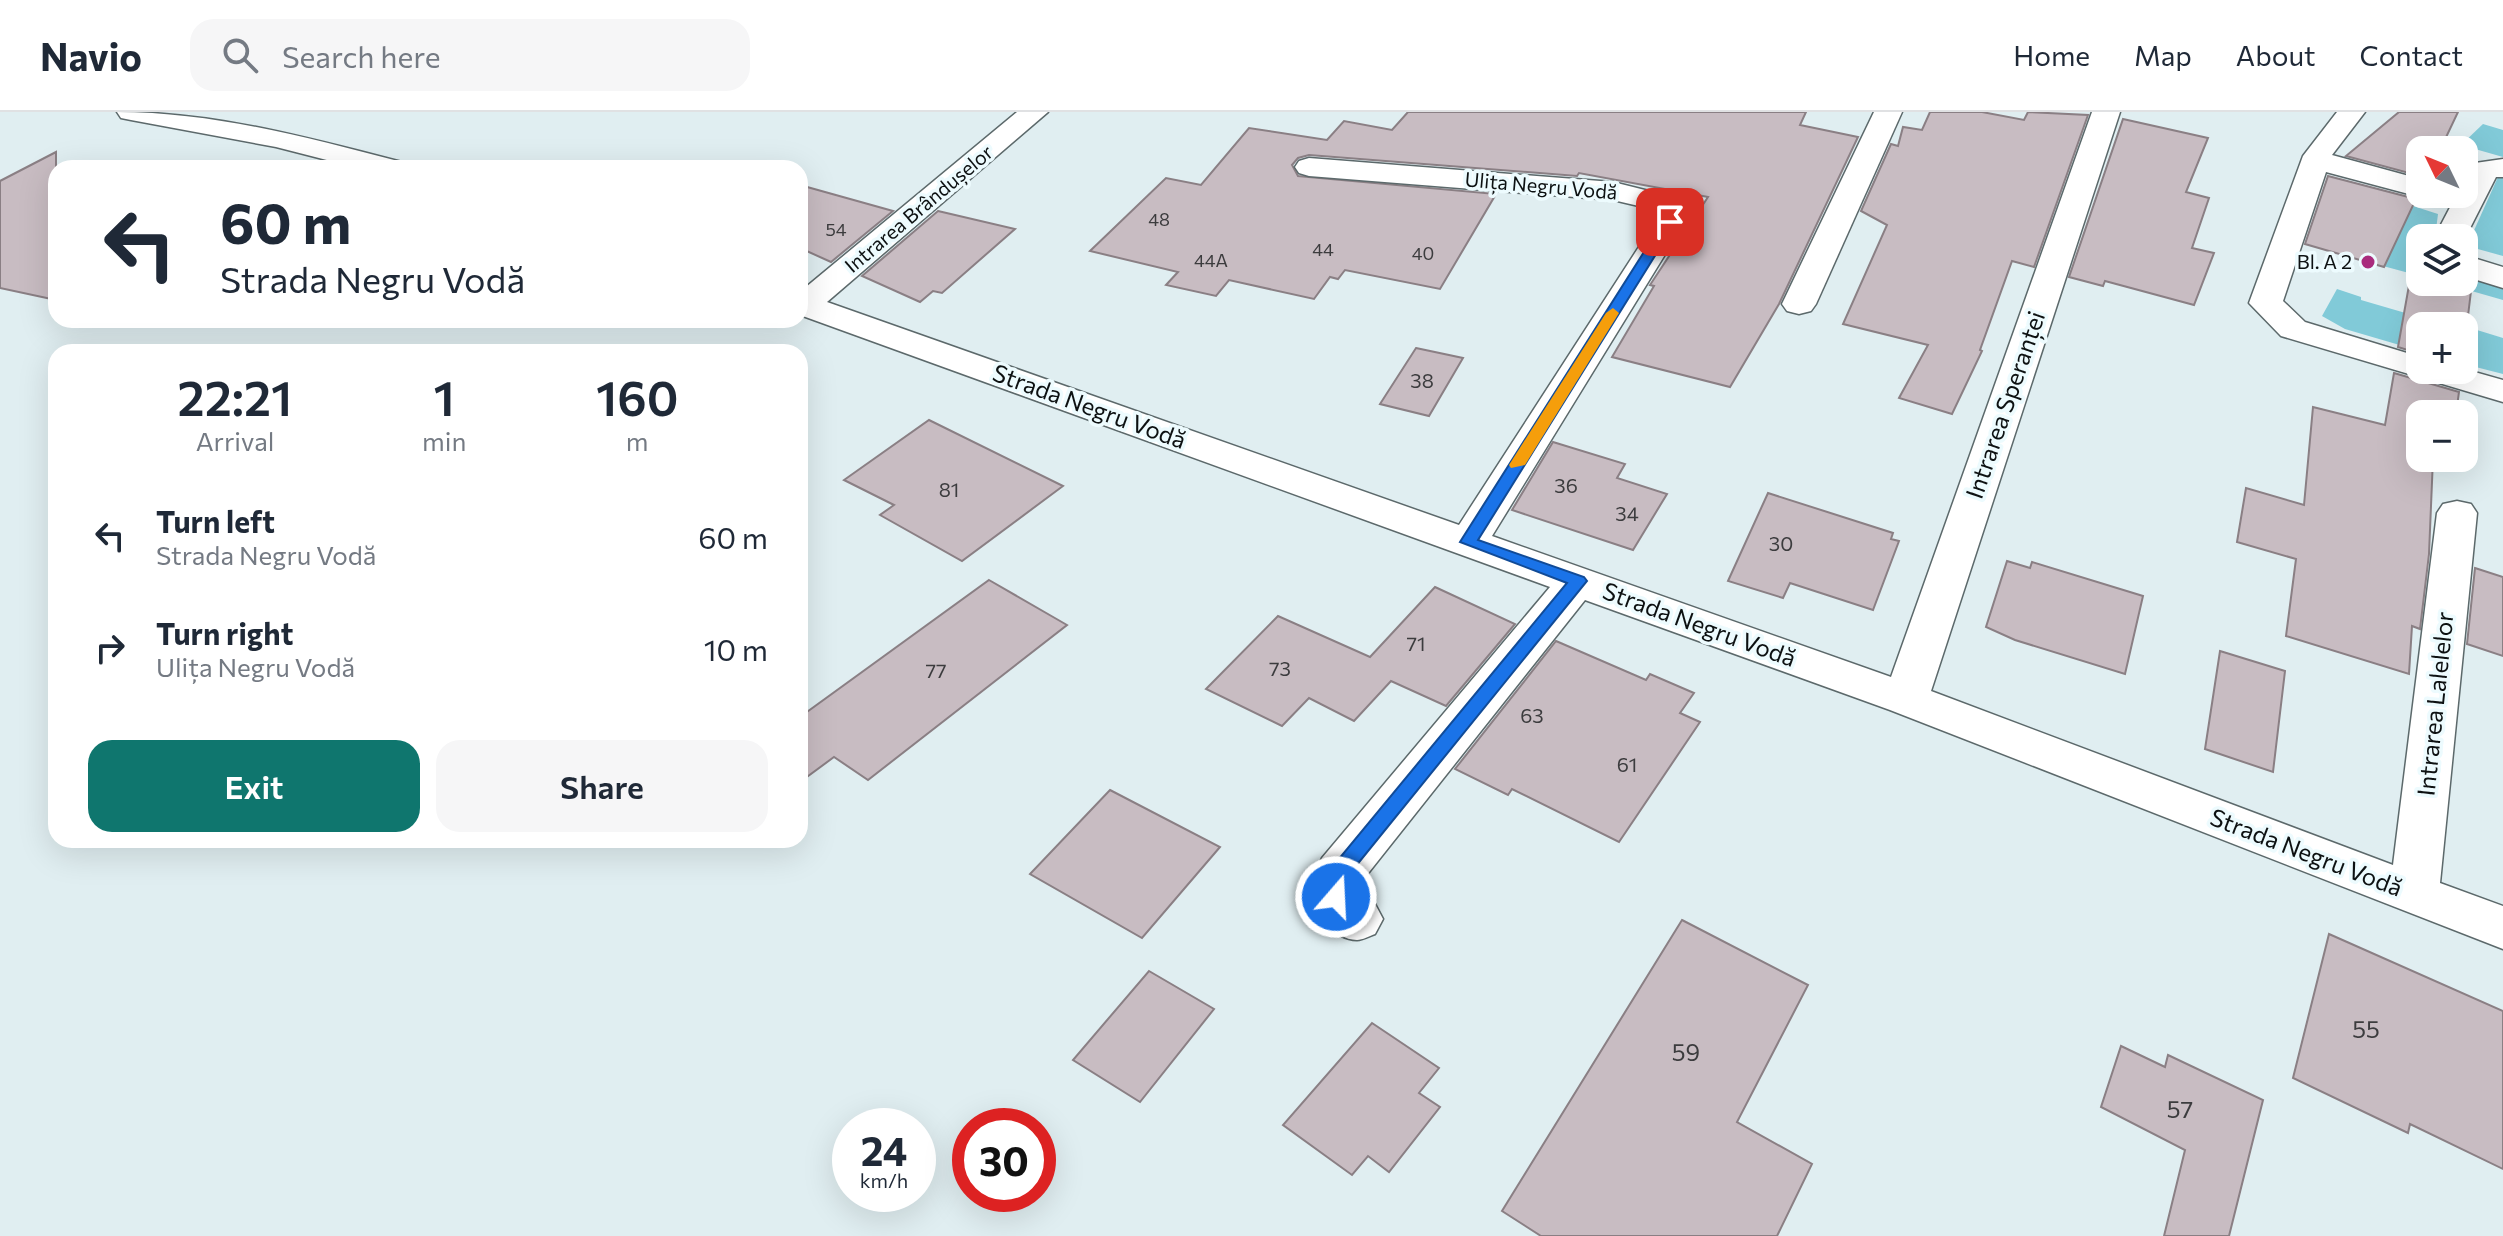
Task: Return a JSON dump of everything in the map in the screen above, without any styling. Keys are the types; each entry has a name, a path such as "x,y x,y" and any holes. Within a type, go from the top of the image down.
{"street":[{"path":"131,112 277,139 360,160"},
{"name":"Intrarea Brândușelor","path":"808,300 1034,112"},
{"path":"1799,304 1888,112"},
{"name":"Intrarea Speranței","path":"1906,699 2106,112"},
{"path":"2351,112 2316,160 2266,303 2276,317 2305,334 2406,364"},
{"path":"2316,160 2406,184"},
{"name":"Ulița Negru Vodă","path":"1309,167 1613,191 1654,201 1669,211 1670,222 1468,542"},
{"path":"2478,176 2485,169 2503,168"},
{"path":"2478,270 2503,278"},
{"name":"Strada Negru Vodă","path":"808,307 1906,699 2503,928"},
{"path":"2478,384 2503,391"},
{"name":"Intrarea Lalelelor","path":"2414,895 2457,513"},
{"path":"1357,919 1344,911 1336,897 1335,882 1340,872 1578,581"}],"shaded area":[{"path":"2483,124 2503,130 2503,157 2478,150 2478,136 2470,136"},
{"path":"2498,177 2503,177 2503,256 2478,249 2477,224"},
{"path":"2412,208 2438,214 2437,224 2406,224 2406,272 2383,266"},
{"path":"2478,279 2503,286 2503,300 2478,293"},
{"path":"2337,289 2361,297 2361,300 2406,313 2406,347 2345,329 2322,316"},
{"path":"2478,330 2503,338 2503,374 2478,368"}],"building":[{"path":"1408,112 1806,112 1800,125 1858,137 1779,304 1730,387 1612,357 1654,286 1650,285 1708,197 1579,173 1577,176 1309,155 1298,158 1292,165 1298,176 1496,194 1440,289 1345,270 1338,279 1330,277 1314,299 1229,280 1216,296 1166,285 1178,272 1090,251 1166,178 1201,185 1249,128 1327,140 1344,121 1392,130"},
{"path":"1930,112 1982,112 2024,120 2028,112 2088,115 2034,267 2012,261 1982,351 1952,414 1899,398 1928,345 1843,324 1887,225 1861,211 1891,144 1898,146 1903,127 1922,130"},
{"path":"2399,112 2458,112 2447,136 2406,136 2406,172 2346,156"},
{"path":"2123,119 2208,138 2186,192 2209,198 2192,248 2214,253 2194,305 2105,281 2103,286 2069,277"},
{"path":"56,152 56,160 48,160 48,298 0,288 0,181"},
{"path":"2328,176 2406,196 2406,208 2412,208 2384,267 2305,244"},
{"path":"808,187 893,211 831,262 808,252"},
{"path":"938,211 1015,229 942,293 933,291 920,302 862,276"},
{"path":"2407,296 2470,296 2468,312 2406,312 2406,350 2398,347"},
{"path":"1416,348 1463,358 1429,416 1380,404"},
{"path":"2394,373 2406,377 2406,384 2432,384 2459,392 2458,400 2406,400 2406,472 2432,472 2429,554 2420,629 2412,626 2409,674 2286,636 2296,559 2237,542 2246,488 2304,505 2313,407 2385,425"},
{"path":"929,420 1063,486 962,561 880,515 894,505 844,480"},
{"path":"1553,442 1625,464 1617,478 1667,494 1633,550 1512,510"},
{"path":"1768,493 1893,533 1891,539 1899,541 1873,610 1790,583 1783,598 1728,581"},
{"path":"2007,561 2030,568 2032,562 2143,596 2125,674 2015,640 1986,627"},
{"path":"2475,568 2503,577 2503,656 2467,644"},
{"path":"989,580 1067,625 868,780 834,757 808,776 808,711"},
{"path":"1435,587 1515,624 1446,706 1391,681 1354,721 1309,698 1282,726 1206,689 1278,616 1370,657"},
{"path":"1556,641 1646,680 1650,674 1694,693 1680,713 1700,722 1619,842 1512,789 1508,795 1455,769"},
{"path":"2220,651 2285,671 2273,772 2205,749"},
{"path":"1110,790 1220,847 1142,938 1030,874"},
{"path":"1682,920 1808,985 1737,1122 1812,1164 1777,1236 1541,1236 1502,1211"},
{"path":"2329,934 2503,1011 2503,1169 2410,1124 2408,1133 2293,1078"},
{"path":"1149,971 1214,1009 1140,1102 1073,1060"},
{"path":"1372,1023 1439,1068 1419,1093 1440,1107 1389,1172 1368,1156 1352,1175 1283,1125"},
{"path":"2121,1046 2165,1067 2168,1055 2263,1100 2229,1236 2164,1236 2185,1150 2101,1107"}],"slow traffic":[{"path":"1517,465 1613,313"}],"place":[{"name":"Bl. A 2","path":"2368,262"}],"route":[{"path":"1336,897 1335,882 1340,872 1578,581 1468,542 1670,222"}]}
